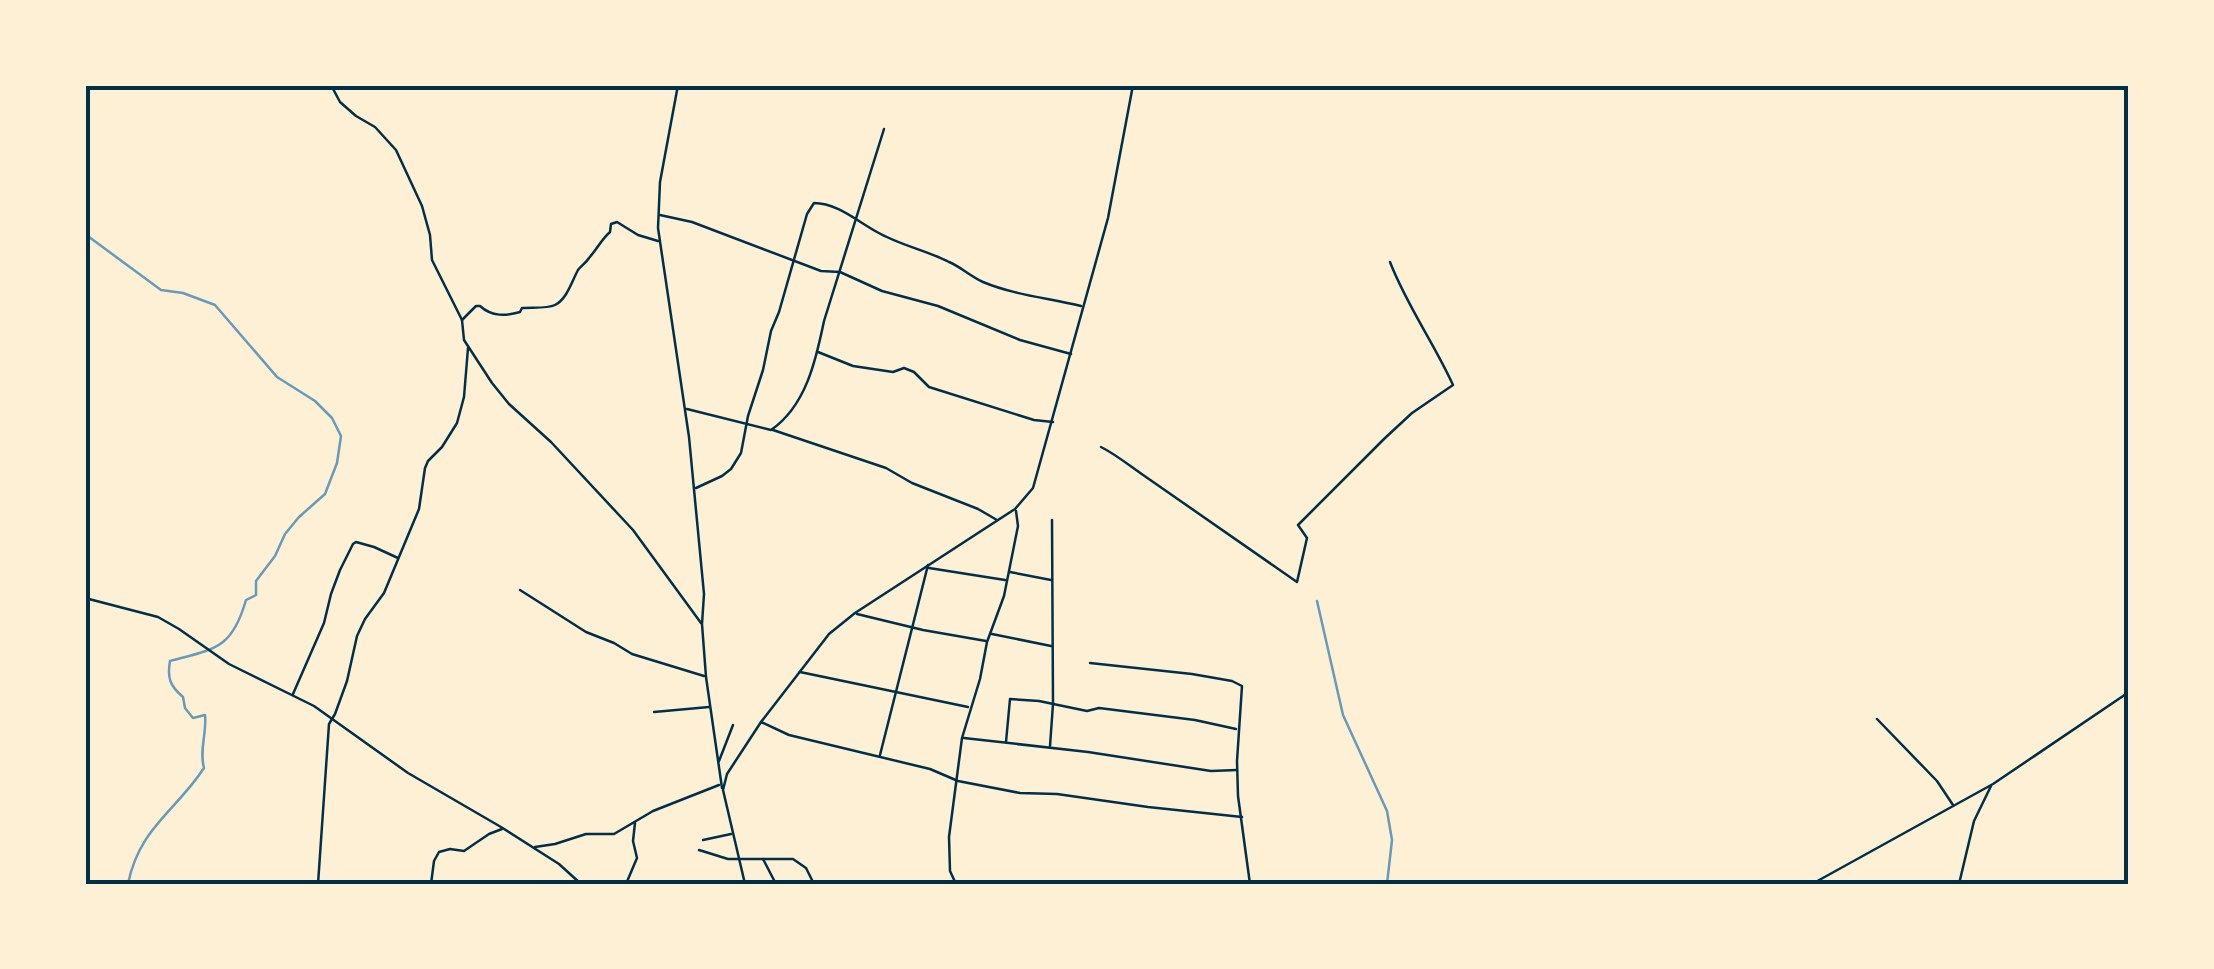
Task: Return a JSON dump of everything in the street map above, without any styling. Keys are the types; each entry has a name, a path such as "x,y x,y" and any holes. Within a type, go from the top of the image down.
{"street":[{"path":"331,85 340,102 375,127 396,150 422,206 432,260 462,320 462,336 468,346 508,404 551,442 633,530 702,624"},
{"path":"678,85 660,182 660,241 686,409 704,594 706,677 722,790 745,884"},
{"path":"722,790 727,774 761,722 829,634 1015,509 1033,488 1108,218 1134,85"},
{"path":"772,430 787,420 798,403 818,352 824,320 884,129"},
{"path":"694,488 722,476 741,453 792,260 806,214 814,203 824,204 880,234 946,260 988,284 1084,307"},
{"path":"658,215 692,222 821,271 840,272 1020,340 1071,354"},
{"path":"462,320 476,306 506,316 522,308 559,303 581,265 610,232 611,224 617,222 660,241"},
{"path":"1101,447 1297,582 1306,538 1298,524 1412,413 1453,385 1390,262"},
{"path":"318,884 328,724 347,681 357,636 384,593 419,509 428,460 442,447 456,422 464,396 468,346"},
{"path":"818,352 852,366 893,372 904,368 929,387 1034,420 1053,422"},
{"path":"686,409 772,430 886,468 978,508 996,520"},
{"path":"956,884 950,871 949,837 962,738 1004,596 1018,526 1015,509"},
{"path":"1050,748 1052,520"},
{"path":"293,695 353,544 374,546 398,558"},
{"path":"928,566 1006,580"},
{"path":"879,757 928,566"},
{"path":"1008,572 1051,580"},
{"path":"520,590 586,632 632,654 706,677"},
{"path":"85,598 158,617 179,628 229,664 314,706 408,773 559,864 581,884"},
{"path":"855,613 988,642"},
{"path":"990,634 1052,646"},
{"path":"1090,663 1192,674 1239,684 1242,689 1237,770 1250,884"},
{"path":"799,671 970,708"},
{"path":"1812,884 1993,784 2129,692"},
{"path":"1006,743 1010,699 1195,720 1238,730"},
{"path":"654,712 711,707"},
{"path":"1877,719 1936,780 1954,806"},
{"path":"761,722 789,735 930,769 958,781 1020,792 1242,817"},
{"path":"719,763 733,725"},
{"path":"962,738 1211,770 1237,770"},
{"path":"533,848 586,834 614,834 653,811 722,784"},
{"path":"1959,884 1974,821 1993,784"},
{"path":"626,884 637,858 633,841 635,822"},
{"path":"431,884 434,861 440,852 464,851 504,828"},
{"path":"703,840 732,834"},
{"path":"699,850 728,859 792,859 800,862 814,884"},
{"path":"762,858 776,884"}],"waterway":[{"path":"85,234 161,290 215,305 277,377 315,401 332,418 341,436 337,463 325,494 285,534 275,556 256,581 256,595 246,600 235,629 210,649 170,661 170,681 183,697 185,708 193,718 205,715 204,768 149,834 128,884"},
{"path":"1317,601 1343,715 1387,811 1392,840 1387,884"}]}
